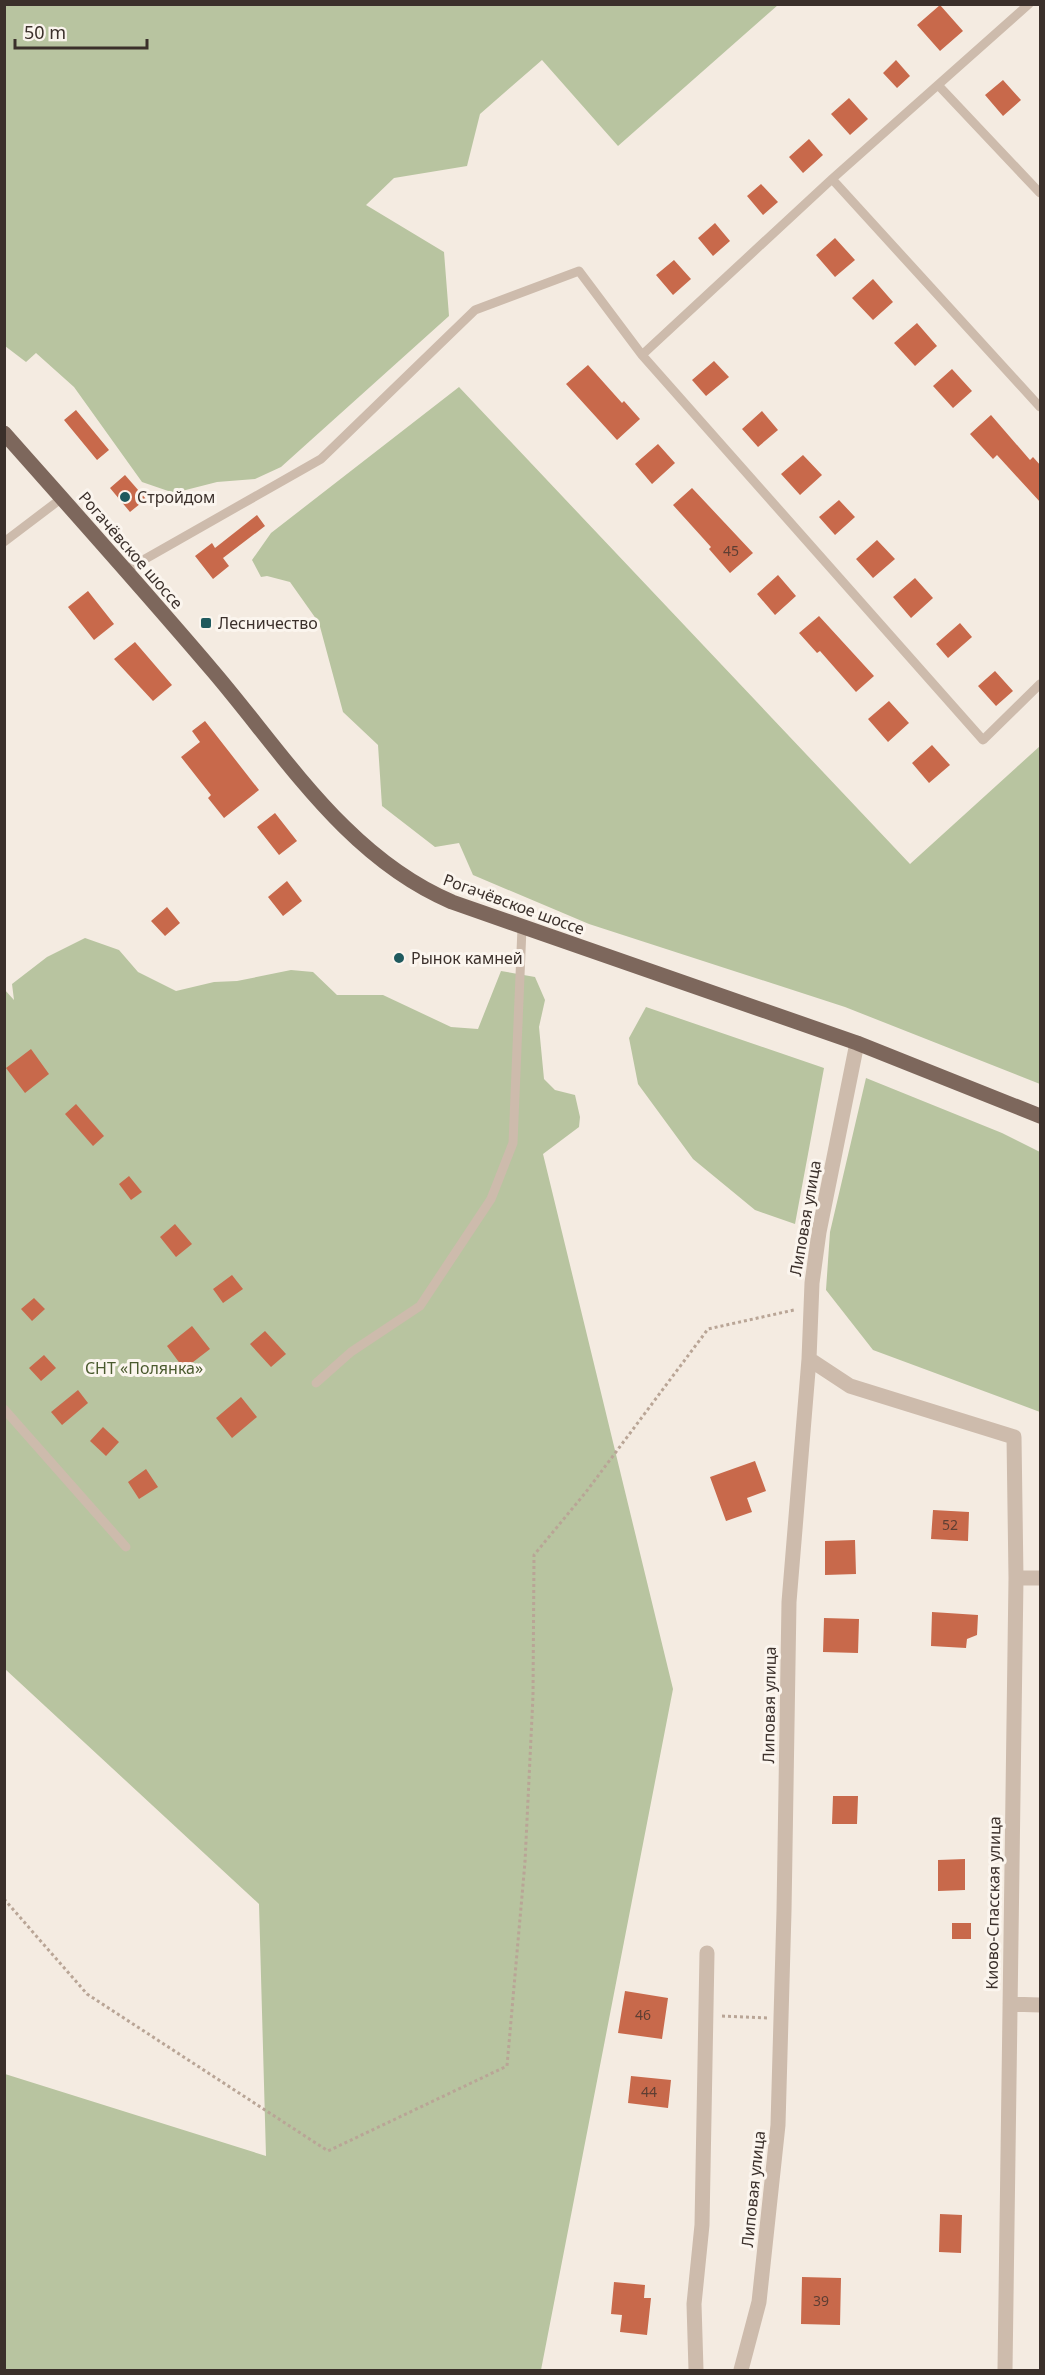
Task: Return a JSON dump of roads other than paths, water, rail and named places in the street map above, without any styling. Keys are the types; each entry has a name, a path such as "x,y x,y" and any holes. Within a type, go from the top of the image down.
{"main road":[{"name":"Рогачёвское шоссе","path":"4,434 213,671 300,779 345,827 406,879 435,895 522,928 857,1043 1041,1116"}],"street":[{"name":"Липовая улица","path":"741,2370 759,2302 777,2125 789,1602 809,1359 811,1306 819,1232 857,1043"},
{"name":"Киово-Спасская улица","path":"809,1359 850,1386 1014,1437 1016,1578 1005,2370"},
{"path":"1016,1578 1041,1578"},
{"path":"696,2370 694,2304 702,2225 707,1953"},
{"path":"1010,2004 1041,2005"}],"lane":[{"path":"642,355 832,179 1029,4"},
{"path":"938,85 1041,194"},
{"path":"832,179 1041,407"},
{"path":"124,571 321,459 475,310 579,271 642,355 983,740 1041,684"},
{"path":"4,542 62,498"},
{"path":"316,1383 351,1352 420,1306 491,1199 513,1143 522,928"},
{"path":"4,1409 126,1546"}],"place":[{"name":"Стройдом","path":"125,497"},
{"name":"Лесничество","path":"206,623"},
{"name":"Рынок камней","path":"399,958"}],"park label":[{"name":"СНТ «Полянка»","path":"144,1368"}]}
